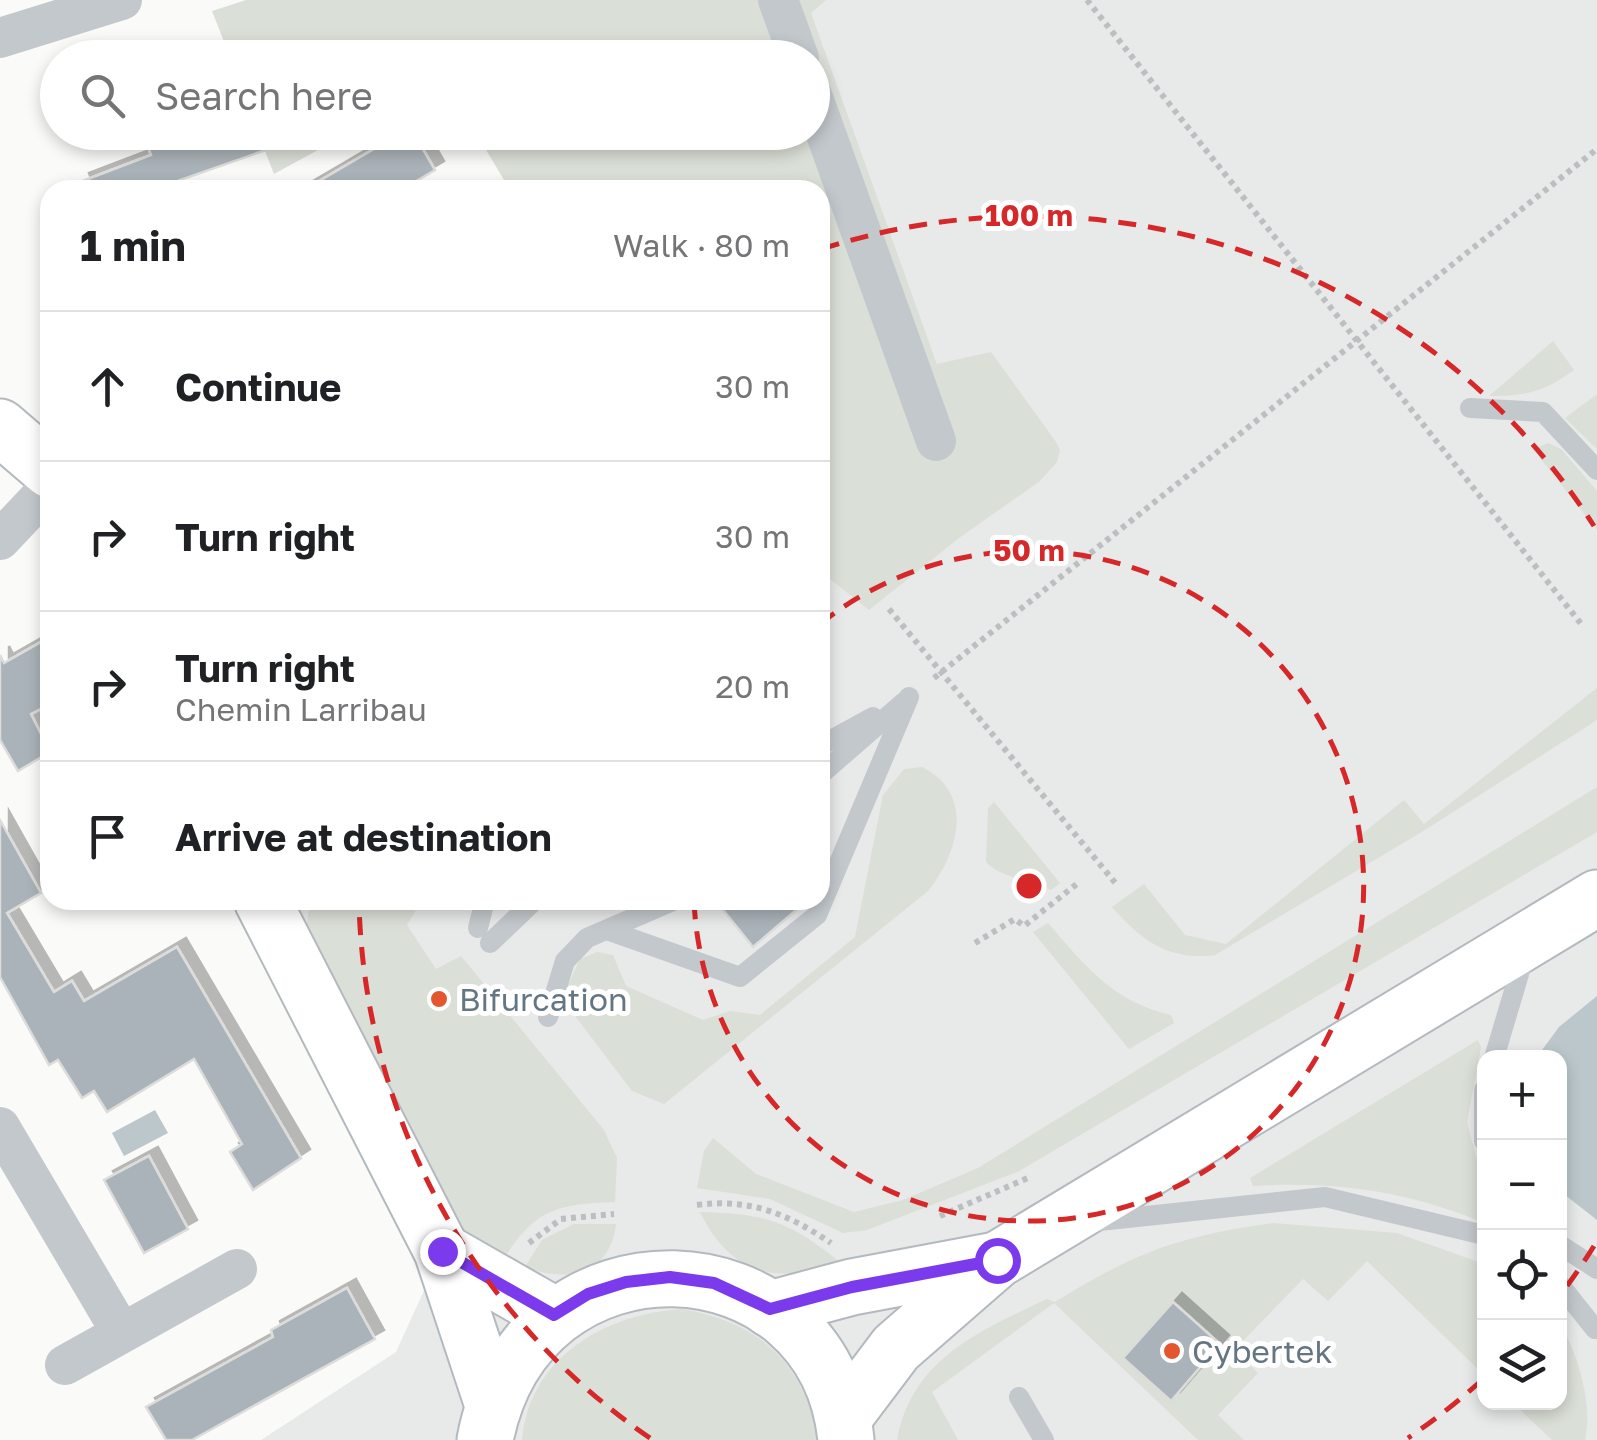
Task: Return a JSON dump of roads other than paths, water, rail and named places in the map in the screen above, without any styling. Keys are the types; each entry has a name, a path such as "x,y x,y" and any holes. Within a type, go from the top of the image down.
{"main road":[{"path":"0,427 40,461"},
{"path":"845,1428 896,1348 997,1260 1597,898"},
{"path":"267,910 442,1251 488,1421"},
{"path":"442,1251 554,1315"},
{"path":"770,1309 852,1287 997,1260"},
{"path":"488,1421 518,1354 554,1315 588,1294 626,1282 670,1277 714,1283 770,1309 803,1338 820,1363 845,1428"}],"street":[{"path":"0,38 122,0"},
{"path":"778,0 792,40"},
{"path":"830,145 936,441"},
{"path":"0,540 40,498"},
{"path":"0,1127 121,1332"},
{"path":"65,1364 237,1269"}],"lane":[{"path":"1470,408 1543,412 1597,470"},
{"path":"830,741 910,697"},
{"path":"830,765 910,697"},
{"path":"830,885 910,697"},
{"path":"485,910 484,935 520,910"},
{"path":"548,1016 564,961 587,938 652,910"},
{"path":"607,930 740,977 819,910"},
{"path":"1496,1050 1529,940"},
{"path":"1048,1226 1325,1197 1477,1233"},
{"path":"1567,1250 1597,1269"},
{"path":"1567,1292 1596,1325"},
{"path":"1019,1397 1044,1440"}],"place":[{"name":"Bifurcation","path":"439,999"},
{"name":"Cybertek","path":"1172,1351"}]}
